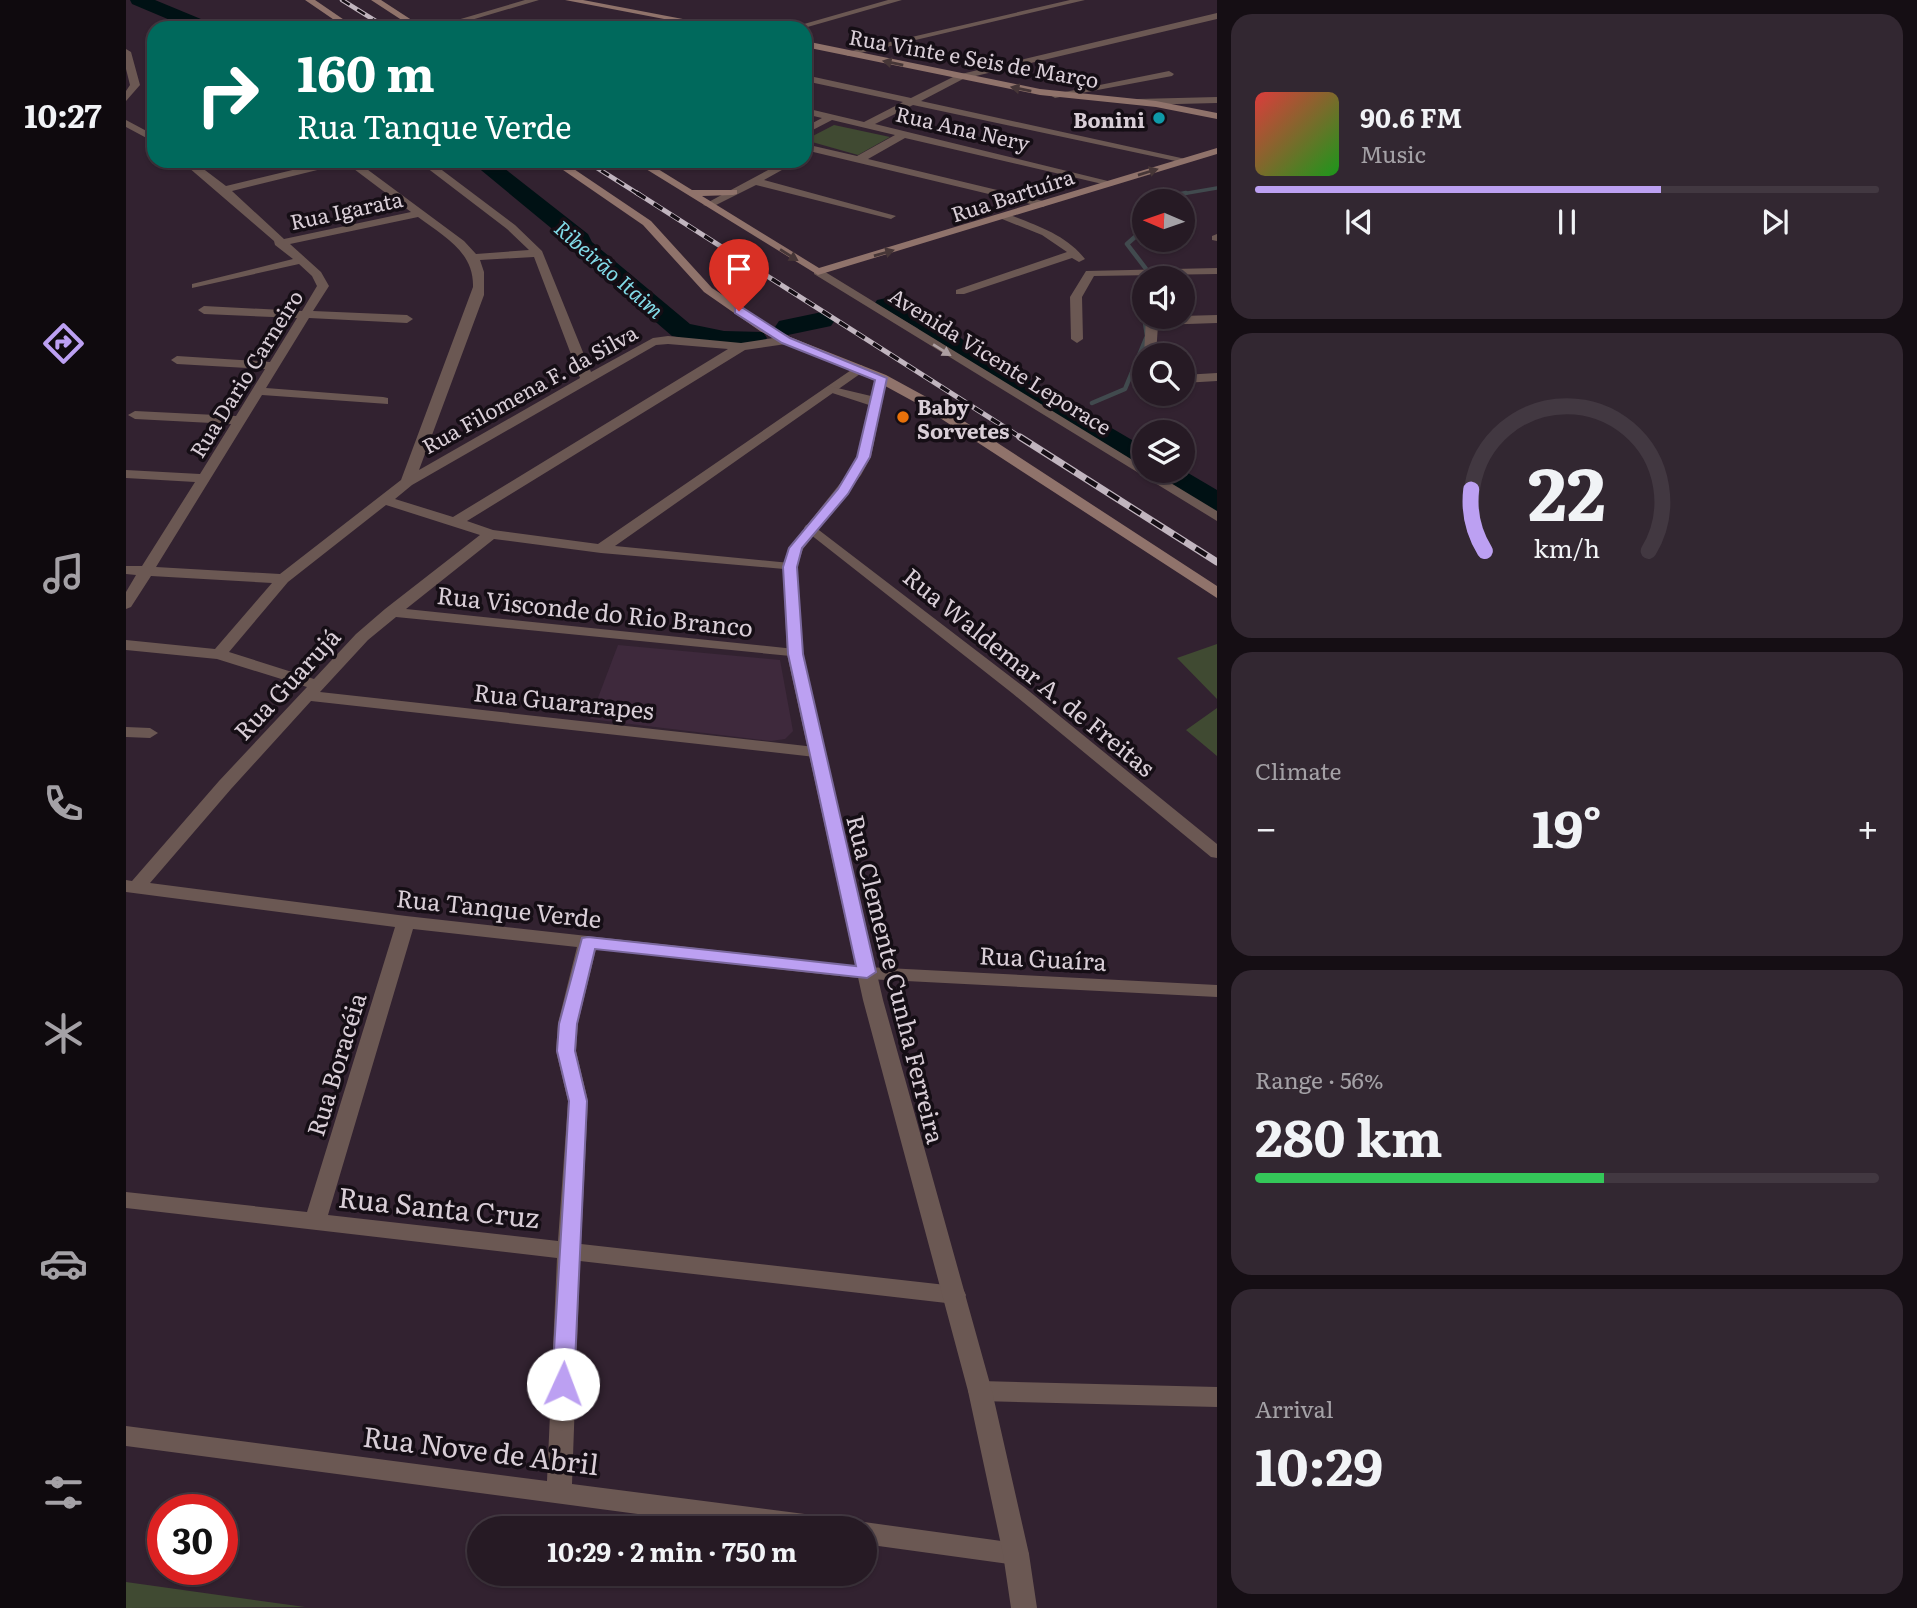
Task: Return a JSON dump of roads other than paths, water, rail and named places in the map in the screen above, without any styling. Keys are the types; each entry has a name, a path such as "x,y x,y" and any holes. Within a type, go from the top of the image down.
{"main road":[{"path":"309,0 341,21"},
{"path":"375,0 408,21"},
{"path":"569,0 687,21"},
{"name":"Rua Vinte e Seis de Março","path":"812,46 1055,95 1138,102 1217,116"},
{"name":"Rua Bartuíra","path":"818,272 1006,218 1042,204 1217,151"},
{"path":"565,168 647,223 708,290 764,328 782,338 881,378 925,402 1217,593"},
{"path":"648,168 818,272"},
{"path":"689,193 733,192"}],"street":[{"path":"459,21 535,0"},
{"path":"848,53 1081,0"},
{"path":"812,23 898,1"},
{"path":"866,125 960,77 1217,16"},
{"path":"126,52 135,85 126,98"},
{"path":"1055,95 1169,74"},
{"path":"812,80 1181,161"},
{"path":"1138,102 1217,100"},
{"name":"Rua Ana Nery","path":"812,113 1111,183"},
{"path":"812,127 831,117"},
{"path":"126,122 147,135"},
{"path":"858,160 906,133"},
{"path":"812,152 858,160 1042,204"},
{"name":"Rua Dario Carneiro","path":"126,604 323,286 317,274 302,260 279,243 224,190 195,168"},
{"path":"224,190 314,168"},
{"path":"359,168 421,213 475,257 481,278 478,295 407,482"},
{"path":"432,168 511,228 538,253 587,379"},
{"path":"708,205 779,168"},
{"path":"754,181 891,216"},
{"name":"Rua Igarata","path":"279,243 421,213"},
{"path":"1006,218 1051,235 1069,245 1090,273"},
{"path":"475,257 538,253"},
{"path":"960,292 1075,253"},
{"path":"196,286 302,260"},
{"path":"1090,273 1217,271"},
{"name":"Avenida Vicente Leporace","path":"818,272 1217,517"},
{"path":"1077,339 1076,297 1090,273"},
{"path":"204,310 407,319"},
{"path":"1195,319 1217,319"},
{"name":"Rua Filomena F. da Silva","path":"219,654 283,579 407,482 587,379 653,342 662,340 741,347 782,338"},
{"path":"454,523 741,347"},
{"path":"177,360 274,366"},
{"path":"601,549 861,369"},
{"path":"1195,378 1217,377"},
{"name":"Rua Clemente Cunha Ferreira","path":"881,378 864,457 843,491 796,548 790,567 795,654 815,752 867,972 980,1391 1016,1554 1024,1608"},
{"path":"830,390 863,397 876,403"},
{"path":"259,391 383,401"},
{"path":"135,415 240,420"},
{"path":"126,474 205,478"},
{"path":"386,500 491,534 601,549 790,567"},
{"name":"Rua Waldemar A. de Freitas","path":"811,528 1018,690 1217,853"},
{"name":"Rua Guarujá","path":"132,886 362,637 491,534"},
{"path":"126,570 283,579"},
{"name":"Rua Visconde do Rio Branco","path":"390,612 795,654"},
{"name":"Rua Guararapes","path":"126,645 219,654 312,691 815,752"},
{"path":"126,732 150,733"},
{"name":"Rua Tanque Verde","path":"132,886 406,922 867,972"},
{"name":"Rua Boracéia","path":"315,1222 406,922"},
{"path":"559,1490 578,1101 566,1051 568,1024 588,942"},
{"name":"Rua Guaíra","path":"867,972 1217,991"},
{"name":"Rua Santa Cruz","path":"126,1200 955,1295"},
{"path":"980,1391 1217,1396"},
{"name":"Rua Nove de Abril","path":"126,1436 559,1490 743,1516"},
{"path":"877,1535 1016,1554"}],"waterway":[{"name":"Ribeirão Itaim","path":"139,0 189,21"},
{"name":"Ribeirão Itaim","path":"490,168 579,239 581,245 681,330 724,339 753,338"},
{"path":"1195,192 1217,188"},
{"path":"1132,240 1127,244 1132,251"},
{"path":"1133,252 1144,266"},
{"name":"Ribeirão Itaim","path":"886,306 898,306 926,322 958,350 1132,452"},
{"name":"Ribeirão Itaim","path":"788,327 822,320"},
{"path":"1092,403 1125,389 1147,336 1146,329"},
{"name":"Ribeirão Itaim","path":"1183,483 1217,503"}],"railway":[{"path":"342,0 376,21"},
{"path":"597,168 640,195"},
{"path":"637,193 1023,439"},
{"path":"1020,437 1217,562"}],"place":[{"name":"Bonini","path":"1159,118"},
{"name":"Baby Sorvetes","path":"903,417"}]}
